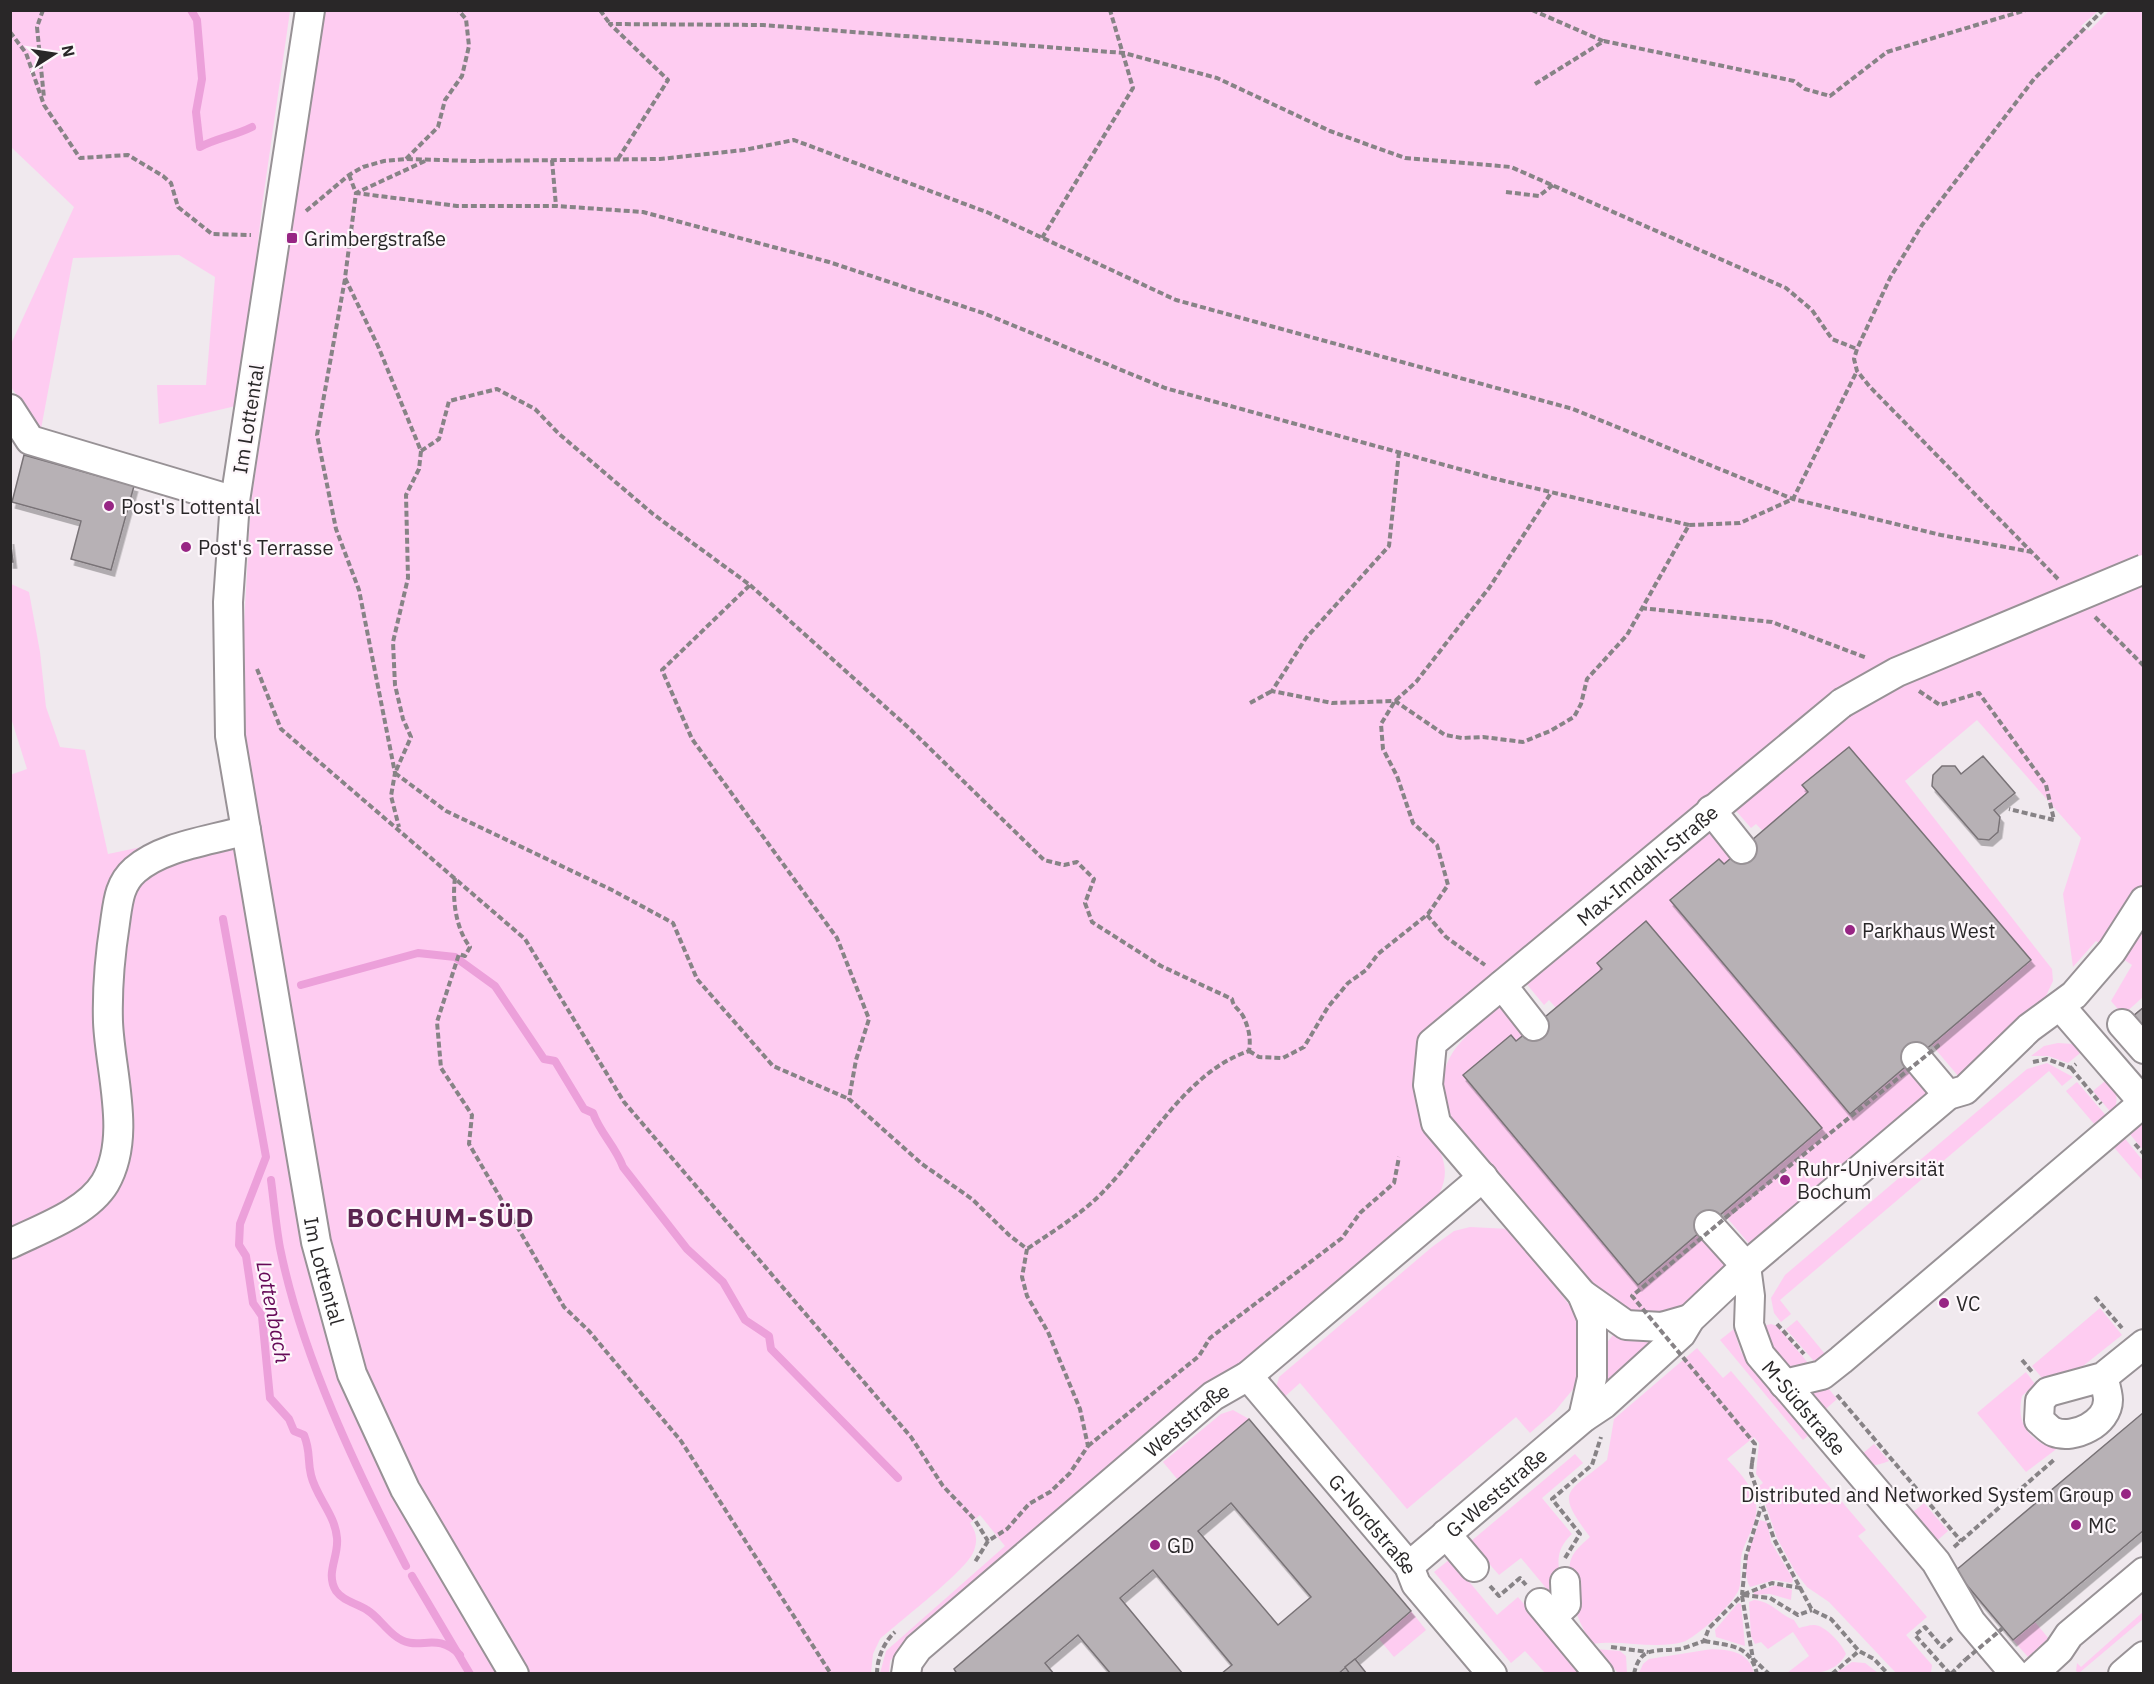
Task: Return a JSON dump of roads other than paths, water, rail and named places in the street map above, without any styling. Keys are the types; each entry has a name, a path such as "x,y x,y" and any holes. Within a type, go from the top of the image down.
{"street":[{"name":"Im Lottental","path":"310,10 235,501 228,602 230,736 316,1242 352,1374 405,1489 514,1674"},
{"path":"10,409 30,440 105,465 235,501"},
{"name":"Max-Imdahl-Straße","path":"1690,1319 1662,1327 1626,1325 1582,1294 1436,1123 1428,1085 1432,1043 1842,703 1897,672 2144,569"},
{"path":"1711,810 1742,849"},
{"path":"10,1244 74,1211 93,1197 104,1184 112,1167 117,1143 108,1021 110,962 122,883 136,869 167,853 246,830"},
{"name":"Max-Imdahl-Straße","path":"1594,1423 1604,1404 1681,1334 1690,1319 1746,1266 1948,1095 1965,1090 2029,1028 2061,1006 2112,951 2144,901"},
{"path":"1503,984 1534,1026"},
{"path":"2061,1006 2144,1049"},
{"path":"1784,1384 1822,1375 2143,1103 2111,1031"},
{"path":"1925,1049 1948,1095"},
{"name":"Weststraße","path":"906,1674 908,1662 918,1648 1213,1396 1248,1376 1483,1177"},
{"path":"1709,1225 1746,1266"},
{"name":"M-Südstraße","path":"1746,1266 1749,1322 1760,1355 1936,1562 1971,1622 2015,1674"},
{"name":"Max-Imdahl-Straße","path":"1582,1294 1592,1318 1594,1423"},
{"path":"2103,1377 2141,1346"},
{"name":"G-Nordstraße","path":"1248,1376 1409,1566 1416,1584 1492,1674"},
{"name":"G-Weststraße","path":"1409,1566 1545,1450 1594,1423"},
{"path":"1446,1534 1481,1575"},
{"path":"2033,1674 2059,1650 2069,1635 2144,1572"},
{"path":"1565,1582 1566,1604 1540,1603 1592,1658"},
{"path":"2123,1674 2144,1656"}],"waterway":[{"name":"Lottenbach","path":"191,10 197,20 202,79 196,112 200,147 252,127"},
{"name":"Lottenbach","path":"223,919 266,1157 240,1224 239,1245 246,1256 253,1303 262,1316 270,1398 289,1419 294,1431 304,1435 313,1483 336,1529 337,1545 332,1571 336,1591 343,1598 371,1612 390,1632 403,1641 442,1644 451,1647 460,1655"},
{"path":"301,985 418,953 455,957 495,986 544,1059 555,1061 584,1109 593,1113 623,1167 687,1249 723,1282 745,1320 769,1336 771,1349 898,1478"},
{"name":"Lottenbach","path":"271,1180 280,1248 290,1289 316,1371 368,1491 406,1566"},
{"name":"Lottenbach","path":"412,1576 470,1674"}],"place":[{"name":"Grimbergstraße","path":"292,238"},
{"name":"Post's Lottental","path":"109,506"},
{"name":"Post's Terrasse","path":"186,547"},
{"name":"Parkhaus West","path":"1850,930"},
{"name":"Ruhr-Universität Bochum","path":"1785,1180"},
{"name":"VC","path":"1944,1303"},
{"name":"Distributed and Networked System Group","path":"2126,1494"},
{"name":"MC","path":"2076,1525"},
{"name":"GD","path":"1155,1545"}],"district":[{"name":"BOCHUM-SÜD","path":"441,1217"}]}
